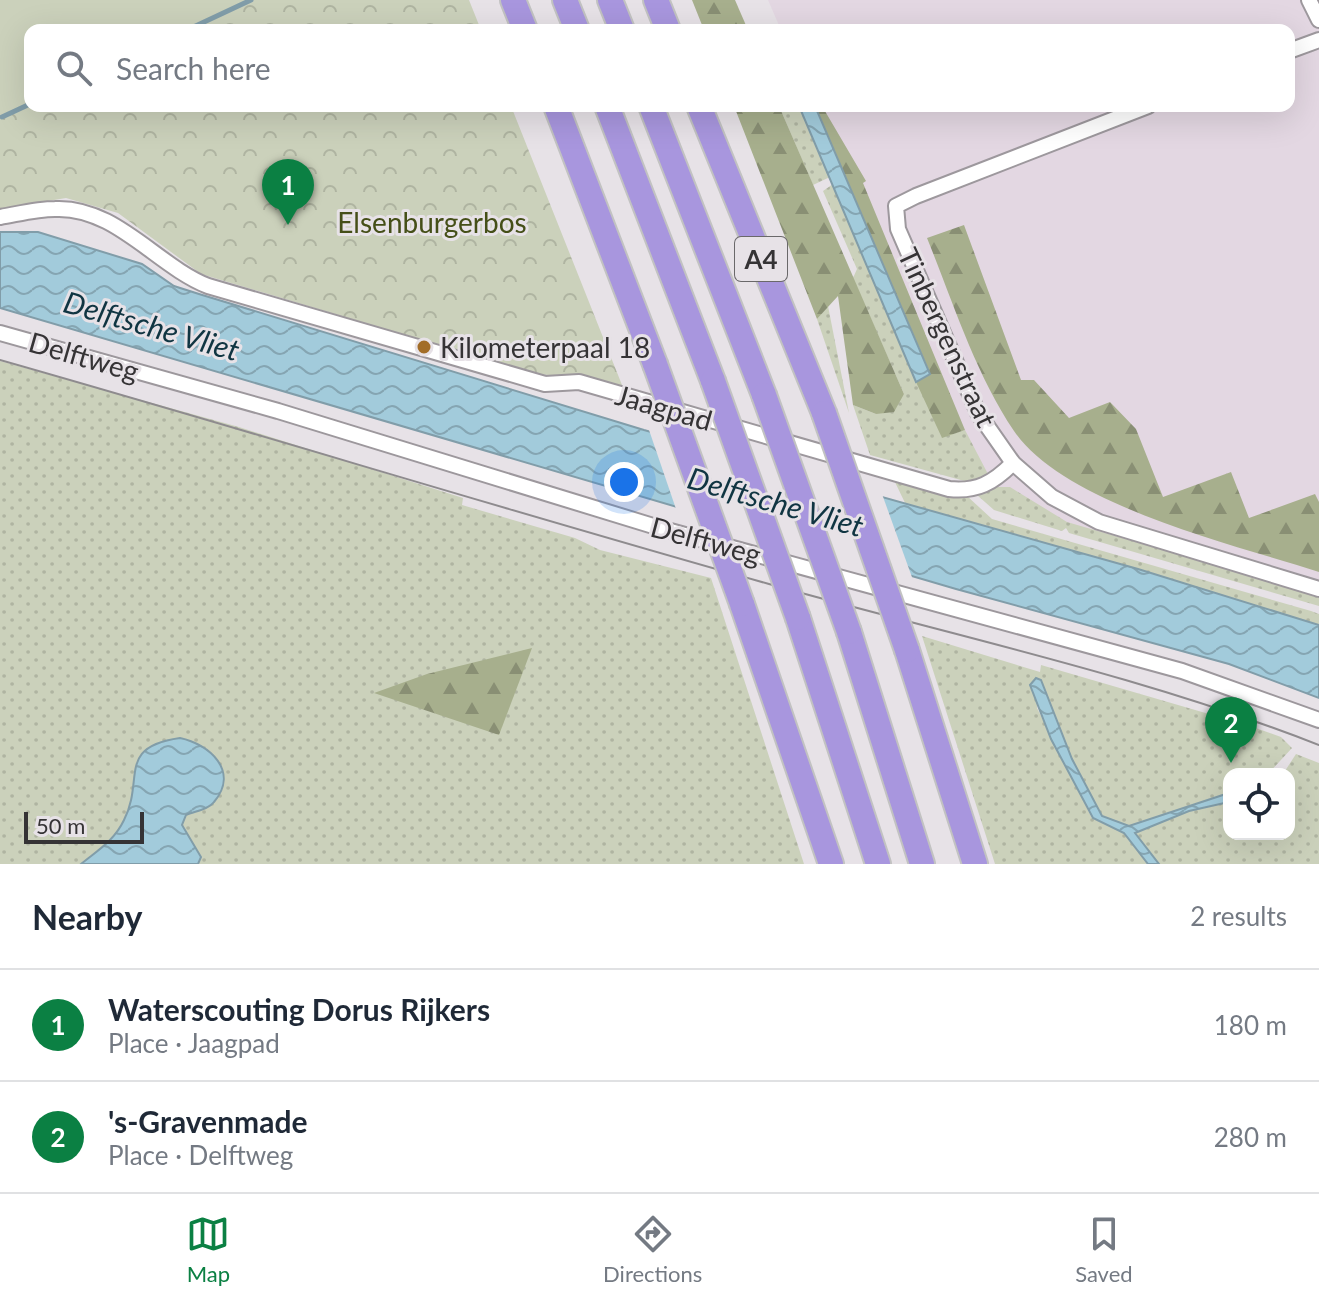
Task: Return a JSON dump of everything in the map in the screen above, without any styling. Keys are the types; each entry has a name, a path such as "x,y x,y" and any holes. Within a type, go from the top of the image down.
{"highway":[{"path":"513,0 523,24"},
{"path":"565,0 575,24"},
{"path":"610,0 620,24"},
{"path":"656,0 666,24"},
{"path":"558,112 655,364 742,604 810,812 831,864"},
{"path":"609,112 713,381 798,618 878,864"},
{"name":"A4","path":"653,112 764,395 849,632 922,864"},
{"name":"A4","path":"701,112 824,413 907,650 975,864"},
{"path":"810,812 819,864"}],"street":[{"path":"1309,0 1319,20"},
{"path":"1295,49 1319,40"},
{"name":"Tinbergenstraat","path":"1013,463 978,413 898,229 896,206 1133,112"},
{"name":"Jaagpad","path":"0,217 58,208 105,219 185,277 208,286 545,384 579,382 949,489 968,491 988,484 1013,463"},
{"name":"Delftweg","path":"0,333 278,411 663,529 1182,671 1319,720"},
{"path":"1013,463 1052,497 1099,522 1319,589"}],"shaded area":[{"path":"768,0 1319,0 1319,595 990,502 907,298 820,112 1295,112 1295,24 778,24"}],"green space":[{"name":"Elsenburgerbos","path":"0,0 469,0 479,24 24,24 24,112 513,112 624,390 579,377 535,374 201,274 118,213 66,198 0,209"},
{"path":"0,0 244,0 193,24 24,24 24,103 0,114"},
{"path":"692,0 735,0 745,24 702,24"},
{"path":"736,112 782,112 904,394 894,412 876,414 853,405 838,296 817,319"},
{"path":"782,112 802,112 830,177 813,185"},
{"path":"818,112 826,112 866,181 863,183 965,430 942,438 916,382 930,373"},
{"path":"833,184 942,437 965,430 989,476 968,482 870,455 853,405 876,414 904,394 853,278 857,269 823,191"},
{"path":"964,225 1021,380 1034,380 1069,418 1110,402 1136,429 1163,497 1231,472 1249,518 1315,494 1319,502 1319,572 1154,519 1071,480 1038,457 1014,431 1000,409 966,337 927,238"},
{"path":"828,306 849,413 817,319"},
{"path":"0,361 239,427 463,498 462,505 575,538 600,550 711,578 804,864 0,864"},
{"path":"894,480 967,496 992,519 1311,611 1319,614 1319,625 1138,569 906,505"},
{"path":"997,487 1010,487 1067,522 1319,595 1319,606 1069,533 1066,528 1062,531 994,510 977,495"},
{"path":"922,636 1040,672 1041,665 1250,726 1281,737 1292,748 1274,768 1223,768 1223,795 1129,826 1102,816 1072,759 1041,681 1037,708 1092,818 1124,833 1148,864 995,864"},
{"path":"532,648 499,735 374,693 427,674"},
{"path":"1296,754 1319,763 1319,864 1159,864 1134,833 1189,811 1223,803 1223,840 1295,840 1295,768 1287,768"}],"water":[{"path":"802,112 818,112 930,374 916,382"},
{"name":"Delftsche Vliet","path":"0,232 38,232 142,264 174,286 199,294 644,430 1138,569 1319,625 1319,698 1229,664 956,589 0,308"},
{"path":"1036,678 1041,680 1072,759 1102,816 1129,826 1223,795 1223,803 1189,811 1135,833 1159,864 1148,864 1124,833 1093,818 1051,739 1030,685"},
{"path":"180,738 210,753 218,761 224,780 214,802 205,809 186,815 182,825 201,857 198,864 81,864 105,845 124,820 140,757 160,742"}],"pier":[{"path":"648,427 882,494 913,580 676,509"}],"waterway":[{"path":"200,24 251,0"},
{"path":"2,117 24,107"}],"tram line":[{"path":"0,360 673,557 1115,677 1252,720 1319,745"}],"place":[{"name":"Waterscouting Dorus Rijkers","path":"288,225"},
{"name":"Kilometerpaal 18","path":"424,347"},
{"name":"'s-Gravenmade","path":"1231,763"}]}
